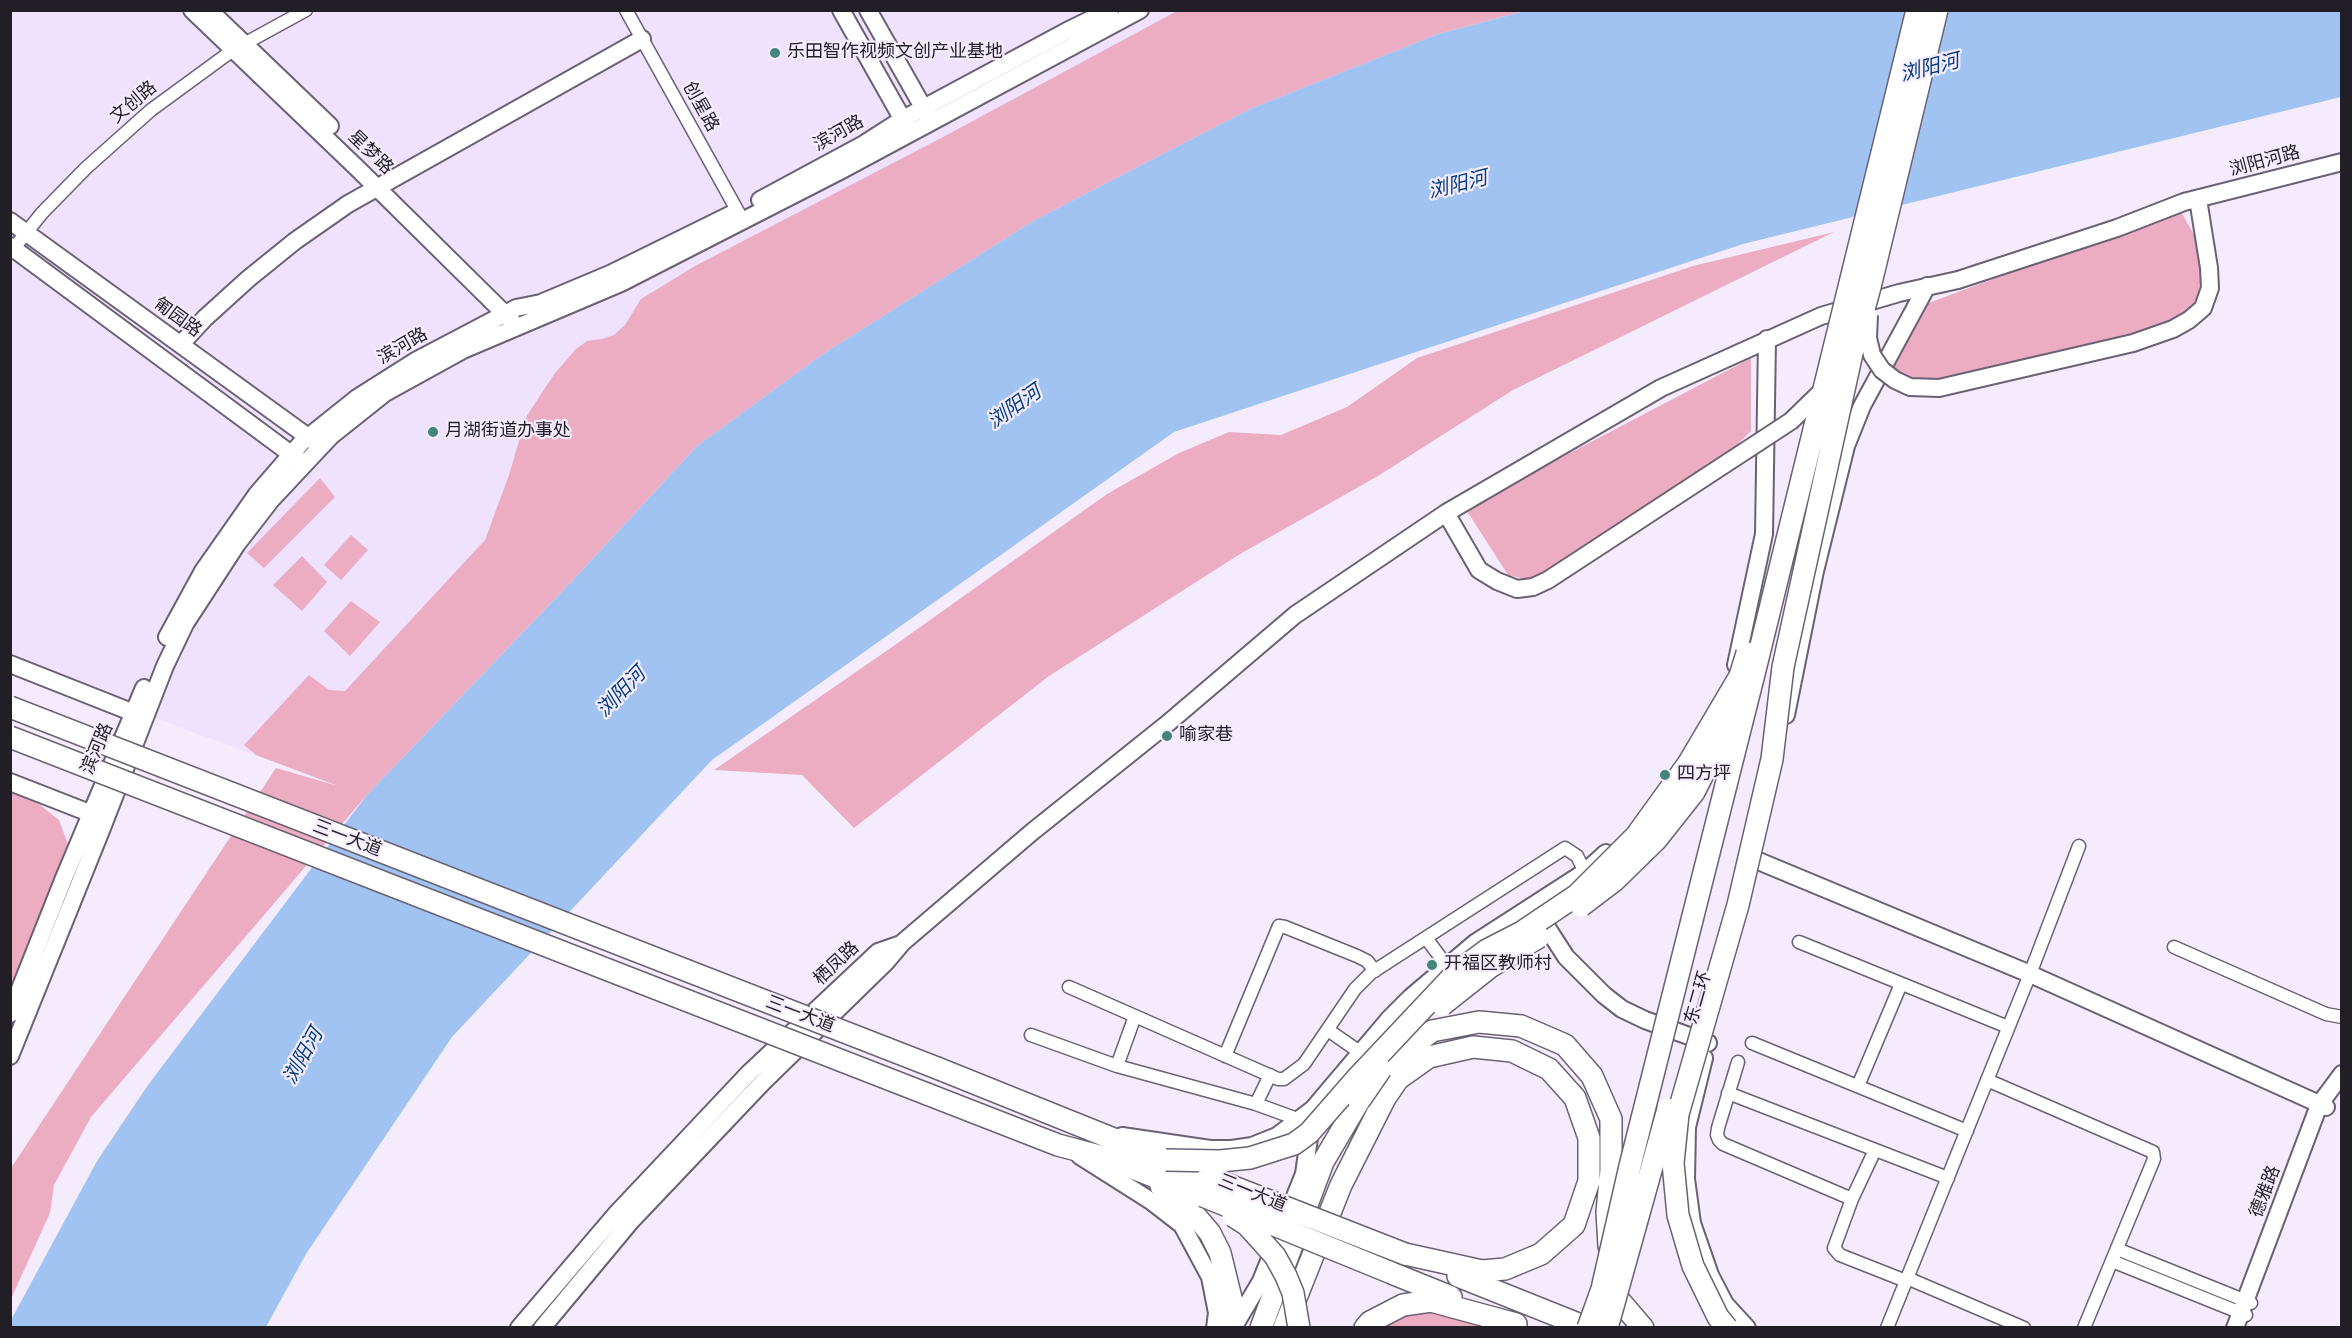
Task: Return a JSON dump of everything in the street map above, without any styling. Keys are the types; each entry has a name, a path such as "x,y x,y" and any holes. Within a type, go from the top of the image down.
{"highway":[{"path":"1588,1328 1602,1289 1686,939 1754,674 1917,10"},
{"path":"1727,1328 1718,1317 1693,1266 1678,1215 1673,1164 1678,1114 1738,905 1772,759 1782,667 1852,353 1937,10"},
{"path":"1166,1160 1220,1161 1250,1158 1294,1144 1323,1119 1358,1077 1456,973 1487,950 1522,932 1577,895 1636,836 1688,764 1740,676 1805,466"},
{"name":"东二环","path":"1607,1328 1723,912 1782,667"},
{"path":"1261,1328 1323,1162 1374,1076 1453,994 1490,967 1538,938 1614,881 1656,840 1694,792 1754,674"},
{"name":"三一大道","path":"10,707 915,1059 1588,1328"},
{"name":"三一大道","path":"10,737 1058,1145 1110,1159 1520,1326"},
{"path":"1374,1076 1432,1030 1479,1022 1521,1026 1564,1045 1592,1076 1611,1119 1611,1170 1607,1212 1613,1293 1643,1328"},
{"path":"1284,1328 1341,1185 1384,1098 1398,1079 1429,1057 1473,1047 1512,1051 1549,1069 1575,1098 1589,1138 1589,1181 1574,1225 1541,1254 1506,1269 1482,1271 1405,1254"},
{"path":"1110,1159 1160,1186 1193,1213 1210,1233 1227,1273 1232,1302 1232,1328"},
{"path":"1203,1196 1247,1225 1275,1256 1293,1293 1299,1328"},
{"path":"1365,1328 1370,1322 1403,1305 1431,1301 1520,1326"}],"street":[{"name":"星梦路","path":"192,10 239,48 524,324"},
{"name":"星梦路","path":"209,10 239,48"},
{"name":"文创路","path":"12,250 42,213 86,168 135,125 239,48 306,10"},
{"name":"创星路","path":"626,10 740,216"},
{"path":"842,10 907,126"},
{"path":"868,10 927,115"},
{"name":"滨河路","path":"314,442 331,436 385,393 463,350 621,283 864,144 907,126 1067,31 1110,10"},
{"name":"滨河路","path":"927,115 1140,10"},
{"path":"181,344 222,303 295,241 382,184 642,39"},
{"name":"浏阳河路","path":"902,943 1032,832 1167,724 1295,615 1446,513 1661,388 1821,316 1927,286 1958,280 2198,199 2342,162"},
{"path":"1870,287 1868,339 1872,354 1882,370 1895,380 1910,387 1939,388 2133,343 2173,329 2189,320 2203,308 2210,288 2198,199"},
{"name":"滨河路","path":"10,1056 102,828 139,715 176,616 203,571 257,494 298,459 357,398 417,360 511,311 541,303 740,216"},
{"name":"匍园路","path":"10,221 314,442"},
{"path":"12,250 298,459"},
{"path":"1747,1328 1725,1304 1710,1275 1692,1223 1686,1179 1687,1127 1756,860 1815,571 1846,446 1862,406 1927,286"},
{"path":"1092,1131 1210,1149 1252,1146 1277,1136 1313,1108 1390,1018 1447,966 1475,943 1585,872 1645,817 1736,664 1764,534 1767,339"},
{"path":"1446,513 1479,570 1516,589 1533,587 1548,580 1791,421 1823,390"},
{"path":"10,664 139,715"},
{"name":"滨河路","path":"10,1014 92,814 139,715"},
{"path":"10,782 92,814"},
{"path":"1887,1328 2030,974 2079,846"},
{"path":"1069,987 1269,1075 1284,1079 1299,1069 1355,989 1375,970 1565,848 1577,856 1585,872"},
{"path":"1756,860 2030,974 2323,1106"},
{"path":"1533,906 1566,957 1604,995 1622,1009 1645,1020 1708,1043"},
{"path":"1225,1056 1279,926 1357,956 1367,961 1375,970"},
{"path":"1426,938 1447,966"},
{"path":"1798,942 2008,1027"},
{"name":"栖凤路","path":"519,1328 617,1213 748,1073 878,952 902,943"},
{"name":"栖凤路","path":"542,1328 632,1221 762,1082 886,962 902,943"},
{"path":"2174,947 2326,1014 2342,1017"},
{"path":"1858,1086 1901,984"},
{"path":"1117,1066 1135,1016"},
{"path":"1328,1030 1361,1053"},
{"path":"1031,1035 1117,1066 1256,1104 1300,1120"},
{"path":"1752,1043 1967,1131"},
{"path":"1738,1062 1717,1135 1723,1144 1852,1199"},
{"name":"德雅路","path":"2243,1315 2323,1106 2342,1074"},
{"path":"1256,1104 1269,1075"},
{"path":"1987,1080 2153,1152 2154,1159 2084,1328"},
{"name":"德雅路","path":"2323,1106 2342,1085"},
{"path":"1728,1093 1948,1178"},
{"path":"1232,1328 1261,1281 1304,1174 1313,1108"},
{"path":"1058,1145 1084,1158 1151,1201 1182,1225 1210,1277 1217,1313 1215,1328"},
{"path":"1875,1150 1835,1242 1836,1252 2024,1328"},
{"path":"2117,1249 2243,1315"},
{"path":"2112,1261 2243,1315"}],"shaded area":[{"path":"10,11 1525,11 1438,34 697,446 366,796 11,665"},
{"path":"1177,11 1525,11 1438,34 1250,109 1033,221 820,356 697,446 573,580 366,796 91,1117 54,1185 50,1213 11,1299 11,1168 276,768 338,786 256,755 244,745 309,675 329,690 345,691 485,540 509,475 526,417 555,373 576,349 587,341 614,335 625,325 641,299 695,266 945,136"},
{"path":"2180,210 2197,240 2205,282 2196,306 2184,316 2157,329 1941,383 1907,381 1891,368 1923,305"},
{"path":"1834,232 1513,390 1378,476 1240,554 1049,676 854,828 802,775 714,770 1107,494 1179,453 1229,432 1281,435 1347,407 1417,358 1693,266"},
{"path":"1751,358 1751,431 1735,447 1537,582 1508,575 1465,508"},
{"path":"320,478 335,497 264,568 247,553"},
{"path":"351,535 368,550 341,580 324,565"},
{"path":"302,556 327,582 302,611 273,585"},
{"path":"351,601 380,622 350,656 324,631"},
{"path":"11,782 59,820 73,858 11,1010"},
{"path":"1411,1296 1494,1328 1350,1328 1380,1305"}],"water":[{"name":"浏阳河","path":"1525,11 2341,11 2341,97 1743,244 1174,432 712,760 452,1037 306,1254 266,1327 11,1328 11,1320 97,1161 148,1085 366,796 573,580 697,446 820,356 1033,221 1250,109 1438,34"}],"place":[{"name":"乐田智作视频文创产业基地","path":"775,53"},
{"name":"月湖街道办事处","path":"433,432"},
{"name":"喻家巷","path":"1167,736"},
{"name":"四方坪","path":"1665,775"},
{"name":"开福区教师村","path":"1432,965"}]}
